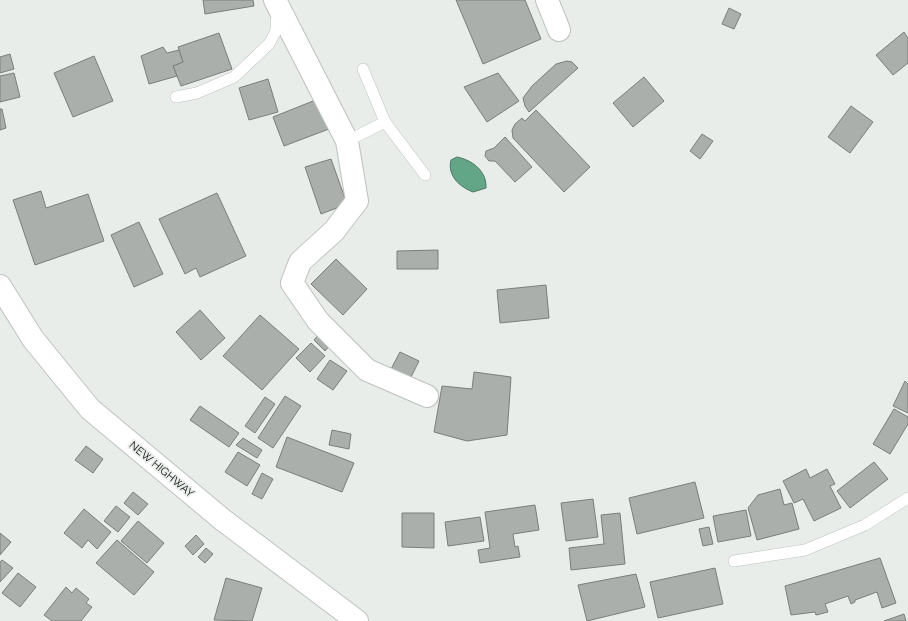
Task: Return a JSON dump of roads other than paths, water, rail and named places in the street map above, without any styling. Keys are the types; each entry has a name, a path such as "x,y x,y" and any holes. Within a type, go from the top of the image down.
{"street":[{"path":"547,0 560,30"},
{"path":"276,2 346,141 357,201 334,231 300,262 292,283 318,321 367,370 427,396"},
{"name":"NEW HIGHWAY","path":"0,286 33,339 90,409 223,520 356,621"}],"lane":[{"path":"176,97 197,93 234,77 247,66 269,44 276,31 276,2"},
{"path":"363,69 385,122 425,175"},
{"path":"346,141 385,122"},
{"path":"734,561 805,550 865,525 908,498"}]}
